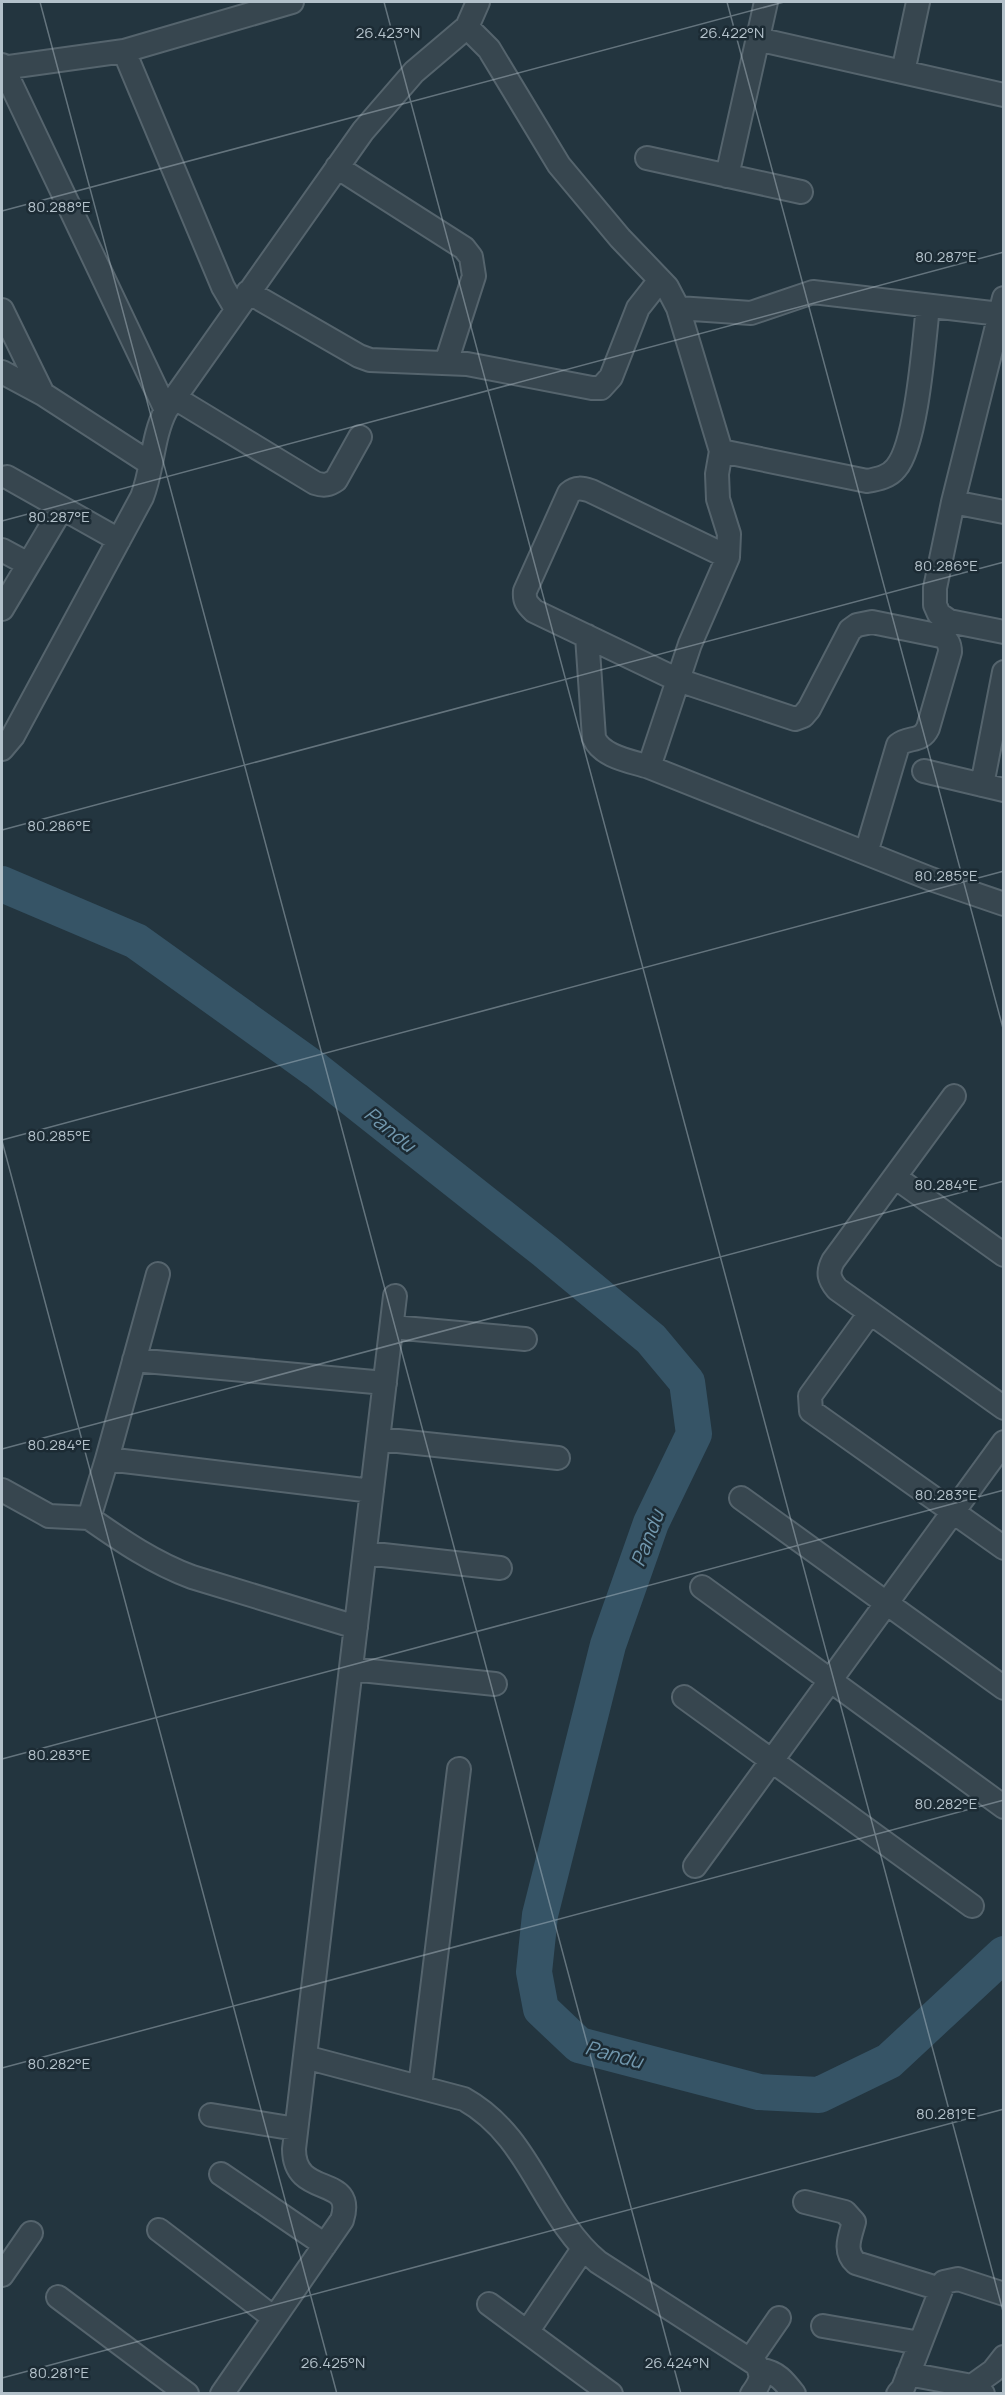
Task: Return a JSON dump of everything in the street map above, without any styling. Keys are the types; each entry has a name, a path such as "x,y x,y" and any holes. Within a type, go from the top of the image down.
{"street":[{"path":"292,2 124,51 2,67 170,404 322,485 336,480 360,438"},
{"path":"2,749 14,736 142,497 149,480 159,424 170,404 363,131 414,72 467,27 478,2"},
{"path":"727,176 766,2"},
{"path":"903,72 918,2"},
{"path":"467,27 489,49 560,165 620,238 667,287 678,308 721,451 717,474 718,499 729,534 728,558 690,644 650,767"},
{"path":"757,39 1004,95"},
{"path":"124,51 223,287 242,301 358,356 381,361 487,367 601,388 611,377 638,308 660,280"},
{"path":"647,158 801,192"},
{"path":"337,167 464,248 471,257 474,276 446,363"},
{"path":"678,308 751,313 813,291 928,306 1002,306 953,502 936,588 935,605 939,614 950,621 1004,632"},
{"path":"721,451 867,481 886,476 895,470 901,462 910,437 928,306"},
{"path":"2,310 43,394"},
{"path":"2,372 43,394 151,464"},
{"path":"7,477 119,540"},
{"path":"728,558 591,491 582,488 574,489 564,504 525,591 524,598 526,604 534,611 678,680 795,719 803,716 809,709 850,630 857,625 872,622 941,636 946,639 950,644 950,652 928,728 925,736 918,740 903,741 898,745 866,853"},
{"path":"953,502 1004,512"},
{"path":"2,609 62,508"},
{"path":"2,550 28,564"},
{"path":"587,636 594,738 597,746 611,754 650,767 931,879 1004,904"},
{"path":"924,771 993,787 1004,672"},
{"path":"954,1096 829,1269 829,1279 837,1289 1004,1408"},
{"path":"895,1177 1004,1255"},
{"path":"89,1518 158,1274"},
{"path":"222,2394 342,2220 346,2208 342,2198 333,2189 309,2180 299,2172 294,2162 296,2129 395,1296"},
{"path":"870,1313 810,1396 811,1411 1004,1548"},
{"path":"392,1328 525,1339"},
{"path":"134,1360 385,1383"},
{"path":"379,1439 558,1458"},
{"path":"695,1866 1004,1442"},
{"path":"107,1459 372,1491"},
{"path":"2,1490 49,1516 89,1518 166,1568 356,1627"},
{"path":"741,1498 1004,1688"},
{"path":"365,1553 500,1568"},
{"path":"702,1587 1004,1807"},
{"path":"351,1669 495,1684"},
{"path":"684,1697 972,1906"},
{"path":"420,2087 459,1769"},
{"path":"305,2057 465,2099 483,2110 514,2142 571,2235 583,2249 598,2262 755,2365 781,2377 794,2394"},
{"path":"211,2115 296,2129"},
{"path":"221,2174 325,2245"},
{"path":"804,2202 845,2211 850,2215 854,2222 848,2251 856,2263 940,2289"},
{"path":"159,2230 274,2318"},
{"path":"2,2275 31,2233"},
{"path":"527,2332 583,2249"},
{"path":"1004,2294 958,2279 945,2282 940,2289 903,2384 978,2390 1004,2357"},
{"path":"58,2298 187,2394"},
{"path":"489,2304 609,2393"},
{"path":"755,2365 780,2318"},
{"path":"823,2326 920,2343"},
{"path":"752,2394 761,2379 755,2365"}],"waterway":[{"name":"Pandu","path":"2,884 136,941 316,1070 545,1251 651,1339 687,1382 694,1434 651,1523 608,1645 540,1915 534,1972 541,2009 579,2045 759,2092 819,2095 889,2061 1004,1954"}]}
